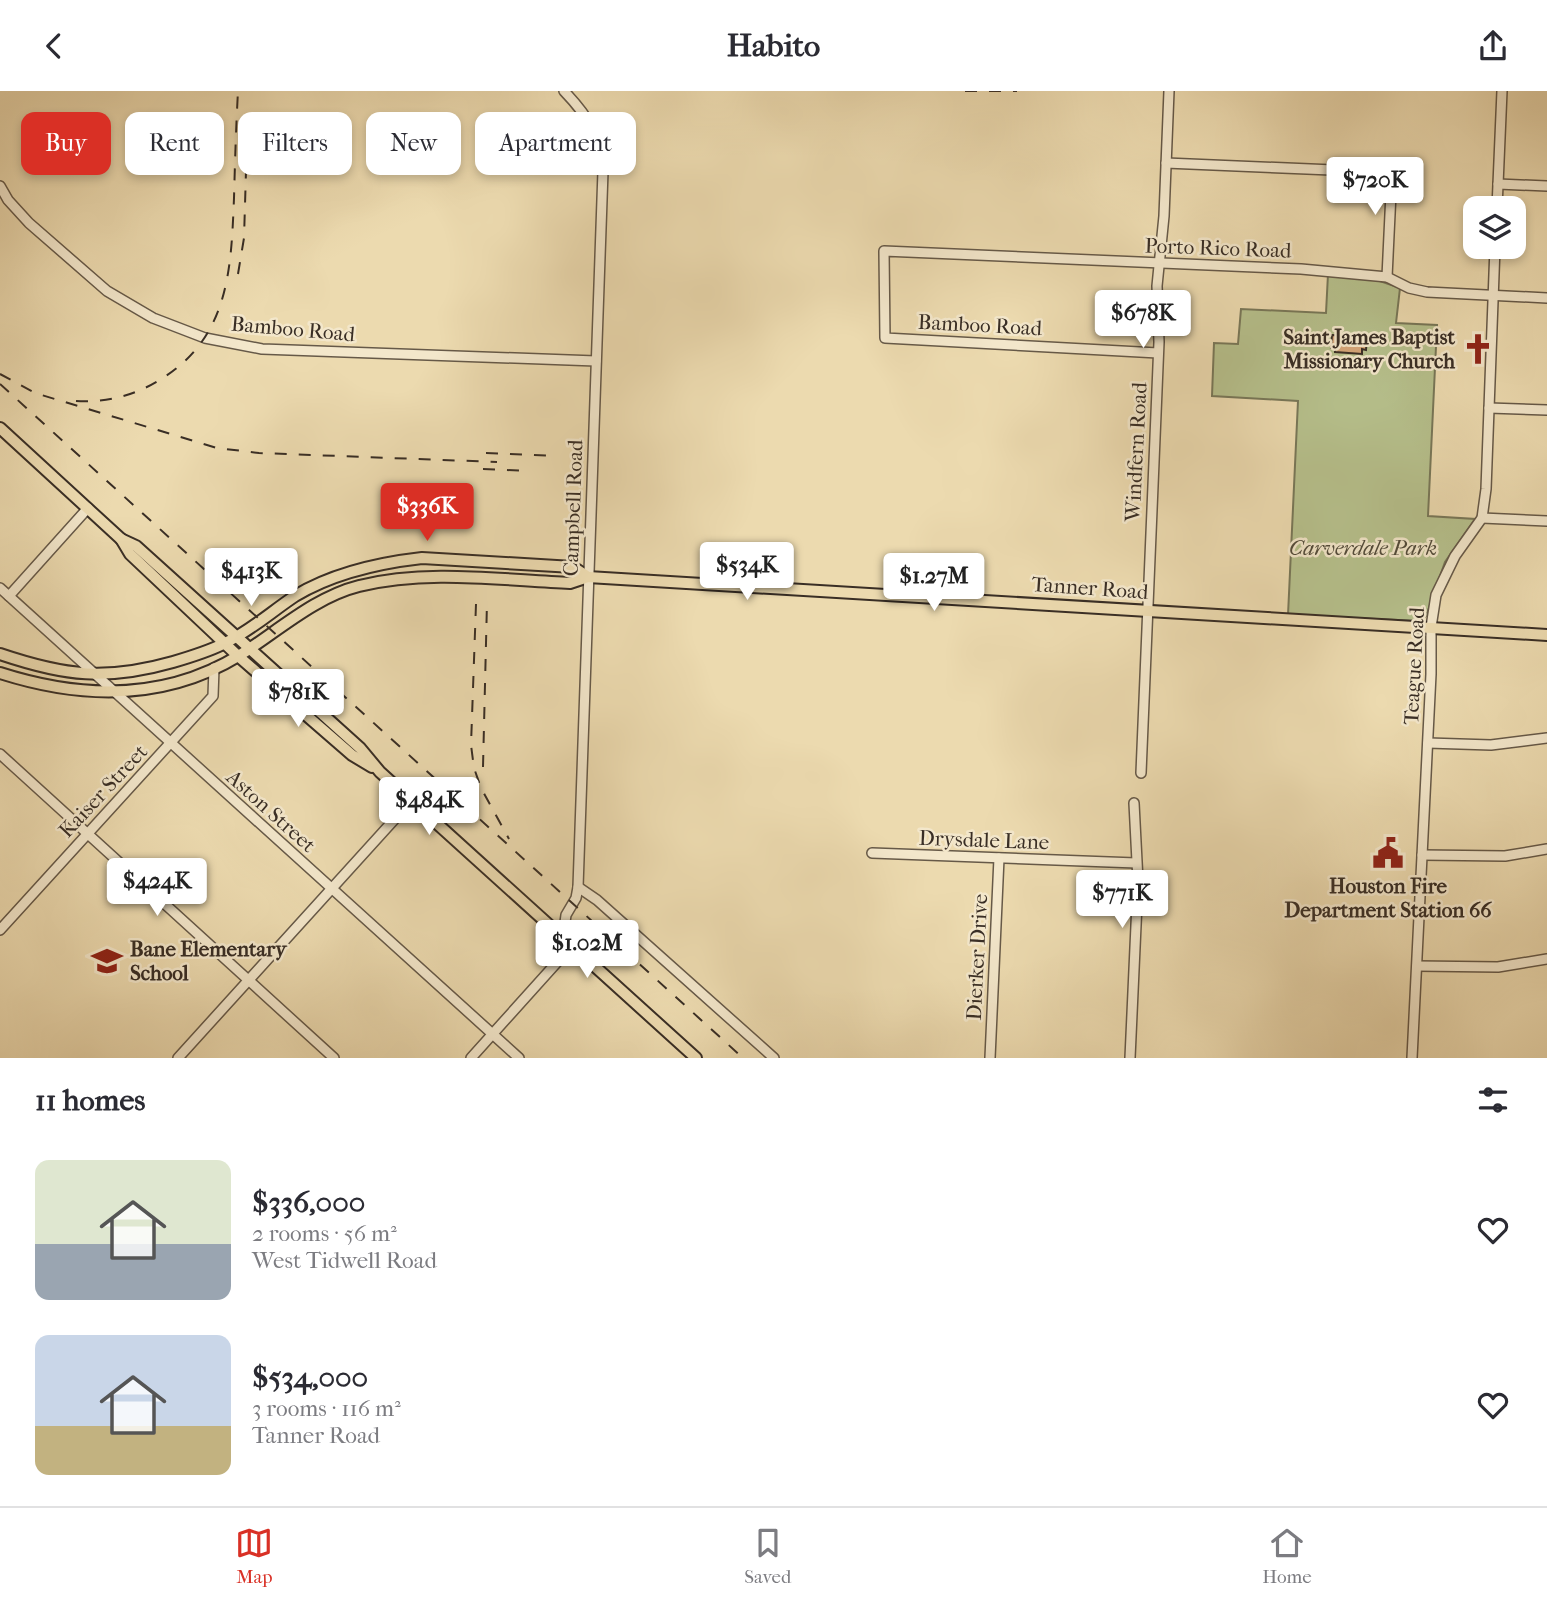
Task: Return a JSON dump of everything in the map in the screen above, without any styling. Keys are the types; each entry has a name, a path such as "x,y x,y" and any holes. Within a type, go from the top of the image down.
{"main road":[{"path":"0,428 121,539 130,554 159,574 249,649 329,727 352,755 380,772 412,800 696,1058"},
{"path":"422,558 573,567 588,576 570,583 471,578 409,579 357,587 326,600 238,656 214,668 146,689 66,690 3,673 5,656 61,671 99,676 142,671 225,643 294,597 348,572 422,558"},
{"path":"471,561 471,578"},
{"path":"159,574 238,656 329,727"},
{"name":"Tanner Road","path":"588,576 1547,635"}],"street":[{"name":"Campbell Road","path":"471,1058 560,959 566,915 576,898 578,887 603,158 593,125 564,91"},
{"name":"Windfern Road","path":"1141,773 1158,353 1158,263 1164,216 1169,91"},
{"path":"1498,196 1502,91"},
{"path":"1166,163 1380,172 1390,184 1387,277"},
{"path":"1498,184 1547,186"},
{"name":"Bamboo Road","path":"0,186 8,200 29,223 107,291 153,318 205,338 262,349 596,361"},
{"name":"Porto Rico Road","path":"885,338 884,251 1301,269 1387,277 1409,288 1427,292 1547,298"},
{"name":"Teague Road","path":"1412,1058 1428,743 1431,627 1441,581 1482,518 1486,489 1494,259"},
{"name":"Bamboo Road","path":"885,338 1158,353"},
{"path":"1489,408 1547,410"},
{"path":"9,596 88,508"},
{"path":"1482,518 1547,521"},
{"name":"Aston Street","path":"0,588 519,1058"},
{"name":"Kaiser Street","path":"2,924 214,696 214,668"},
{"path":"1428,743 1491,745 1547,738"},
{"path":"0,754 334,1058"},
{"path":"178,1058 412,800"},
{"path":"1130,1058 1137,919 1134,803"},
{"path":"1422,855 1496,856 1547,849"},
{"name":"Drysdale Lane","path":"872,853 1136,863"},
{"name":"Dierker Drive","path":"990,1058 999,858"},
{"path":"578,887 597,900 774,1058"},
{"path":"1417,967 1498,967 1547,959"}],"green space":[{"name":"Carverdale Park","path":"1328,274 1377,280 1400,288 1396,323 1437,325 1428,516 1475,519 1445,562 1426,616 1420,621 1288,615 1298,401 1212,396 1214,343 1238,344 1241,309 1326,313"}],"building":[{"path":"1332,335 1367,337 1366,350 1362,349 1362,354 1335,352 1335,348 1331,348"}],"railway":[{"path":"76,401 119,397 158,381 182,364 199,345 212,324 222,301 231,251 238,91"},
{"path":"965,91 1017,91"},
{"path":"238,274 244,238 246,175"},
{"path":"0,374 35,393 217,448 259,453 497,462"},
{"path":"0,384 743,1058"},
{"path":"486,453 555,456"},
{"path":"483,469 529,471"},
{"path":"483,767 487,602"},
{"path":"476,604 471,745 474,768 481,788 509,839"}],"place":[{"name":"Saint James Baptist Missionary Church","path":"1478,349"},
{"name":"Houston Fire Department Station 66","path":"1388,853"},
{"name":"Bane Elementary School","path":"107,961"}]}
